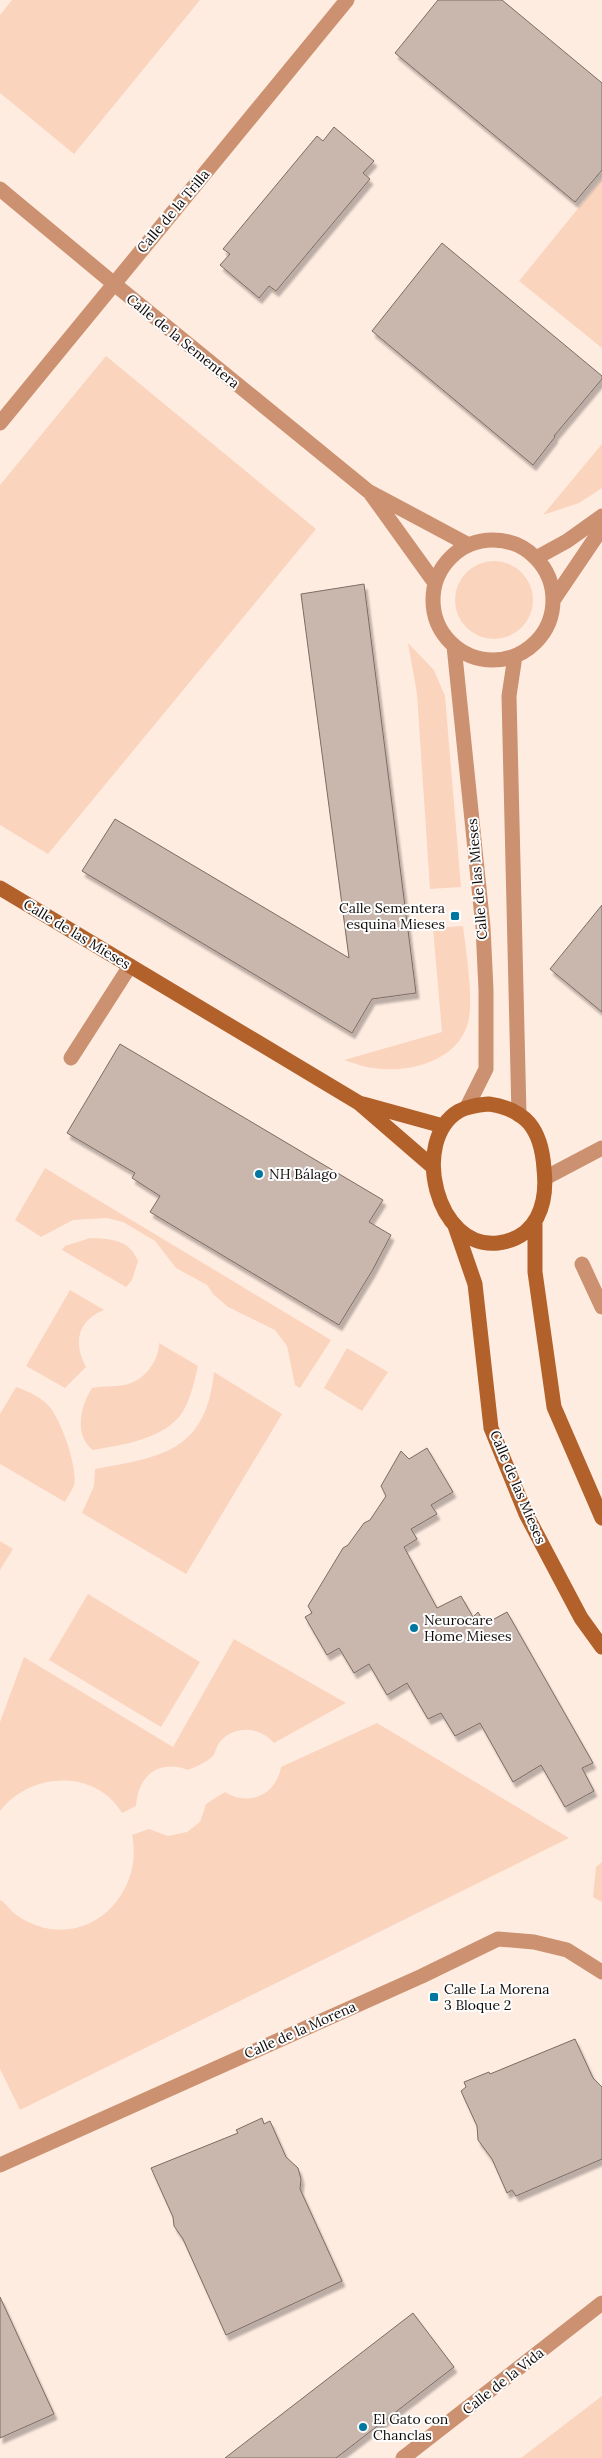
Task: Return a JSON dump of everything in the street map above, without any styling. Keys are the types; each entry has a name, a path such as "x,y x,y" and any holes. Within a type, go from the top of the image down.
{"main road":[{"name":"Calle de las Mieses","path":"0,888 359,1103 433,1167"},
{"name":"Calle de las Mieses","path":"359,1103 443,1126"},
{"path":"535,1224 513,1239 496,1243 474,1239 455,1226 439,1198 433,1167 435,1152 443,1126 458,1111 467,1107 488,1104 504,1106 528,1123 540,1143 545,1178 544,1200 535,1224 535,1272 554,1407 602,1518"},
{"name":"Calle de las Mieses","path":"455,1226 475,1284 491,1428 526,1514 581,1618 602,1647"}],"street":[{"name":"Calle de la Trilla","path":"0,423 347,0"},
{"name":"Calle de la Sementera","path":"0,189 113,284 368,491 469,545"},
{"name":"Calle de la Sementera","path":"368,491 435,583"},
{"path":"536,558 567,541 602,516"},
{"path":"554,599 550,582 536,558 525,550 502,541 490,540 469,545 449,560 435,583 433,603 436,620 446,639 467,655 483,660 499,660 515,656 526,651 543,634 554,599 602,528"},
{"name":"Calle de las Mieses","path":"454,646 483,927 486,990 486,1068 467,1107"},
{"path":"515,656 509,696 519,1115"},
{"path":"71,1058 130,966"},
{"path":"545,1178 602,1148"},
{"path":"582,1264 602,1307"},
{"name":"Calle de la Morena","path":"0,2165 422,1976 498,1939 534,1942 567,1950 602,1972"},
{"name":"Calle de la Vida","path":"403,2458 602,2303"}],"shaded area":[{"path":"12,0 200,0 74,154 0,93 0,15"},
{"path":"602,179 602,348 519,281"},
{"path":"106,356 316,529 48,854 0,825 0,485"},
{"path":"602,444 602,488 579,503 543,515"},
{"path":"494,561 509,564 522,572 530,585 533,600 530,615 522,628 509,636 494,639 479,636 466,628 458,615 455,600 458,585 466,572 479,564"},
{"path":"408,643 434,670 445,696 461,887 430,889 417,694"},
{"path":"463,926 469,972 470,1008 464,1032 456,1044 445,1054 432,1061 403,1069 362,1066 344,1060 442,1032 433,928"},
{"path":"45,1168 331,1340 300,1388 295,1385 287,1346 275,1330 228,1307 213,1294 207,1285 176,1268 155,1241 123,1222 107,1218 73,1220 41,1237 15,1220"},
{"path":"90,1238 112,1240 130,1248 138,1261 132,1280 126,1287 62,1250 65,1246"},
{"path":"70,1290 104,1310 88,1320 83,1327 79,1341 82,1358 86,1367 65,1388 26,1366"},
{"path":"159,1343 198,1366 191,1393 183,1412 171,1425 150,1436 93,1450 87,1444 81,1428 82,1411 92,1388 122,1385 137,1380 151,1367 157,1355"},
{"path":"347,1348 388,1372 362,1411 324,1388"},
{"path":"214,1372 282,1414 186,1574 82,1513 94,1486 95,1469 160,1454 176,1446 190,1435 201,1419 209,1399"},
{"path":"16,1387 46,1403 57,1418 62,1429 71,1454 75,1477 74,1485 65,1502 0,1464 0,1414"},
{"path":"0,1541 13,1549 0,1570"},
{"path":"88,1594 200,1662 161,1727 49,1660"},
{"path":"234,1639 346,1703 274,1743 261,1733 246,1730 239,1731 225,1737 219,1743 212,1757 197,1766 188,1770 178,1767 159,1768 146,1778 141,1786 136,1806 122,1813 110,1798 96,1788 79,1782 62,1780 28,1789 13,1798 0,1811 0,1722 24,1657 173,1747"},
{"path":"377,1723 569,1838 20,2110 0,2069 0,1900 21,1918 41,1927 65,1930 83,1926 100,1918 124,1890 131,1873 134,1854 132,1835 149,1829 168,1836 187,1832 200,1822 206,1804 225,1792 243,1798 260,1796 274,1785 281,1767"},
{"path":"602,1862 602,1902 593,1897 596,1867"},
{"path":"602,2396 602,2458 521,2458"}],"building":[{"path":"438,0 502,0 602,83 602,170 575,202 395,53"},
{"path":"334,127 374,161 363,173 370,179 276,291 269,286 259,298 220,265 230,254 223,249 317,136 323,141"},
{"path":"442,243 602,376 602,379 554,436 533,465 372,331"},
{"path":"364,584 416,993 372,999 352,1033 82,871 115,819 349,958 301,594"},
{"path":"602,905 602,1012 550,969"},
{"path":"120,1044 383,1200 369,1222 391,1235 372,1271 339,1325 150,1212 160,1196 132,1178 135,1173 67,1133"},
{"name":"Neurocare Home Mieses","path":"427,1448 453,1492 431,1505 437,1514 411,1529 417,1539 404,1547 437,1608 461,1596 473,1617 478,1612 485,1624 507,1612 593,1763 582,1768 594,1791 565,1807 541,1765 513,1782 480,1723 455,1736 441,1713 428,1719 407,1683 387,1695 369,1664 354,1673 339,1648 327,1655 305,1617 312,1613 308,1606 343,1548 348,1545 364,1523 370,1520 386,1496 381,1486 401,1451 409,1459"},
{"path":"575,2039 593,2078 602,2087 602,2159 516,2196 512,2190 507,2193 492,2159 478,2140 477,2126 461,2091 466,2087 464,2082 489,2072 490,2074"},
{"path":"262,2118 264,2124 270,2121 286,2157 298,2168 301,2179 300,2189 342,2281 226,2335 183,2239 174,2226 173,2217 151,2168 238,2133 236,2130"},
{"path":"0,2297 54,2414 0,2438"},
{"path":"413,2313 454,2367 336,2458 225,2458"}],"place":[{"name":"Calle Sementera esquina Mieses","path":"455,916"},
{"name":"NH Bálago","path":"259,1174"},
{"name":"Neurocare Home Mieses","path":"414,1628"},
{"name":"Calle La Morena 3 Bloque 2","path":"434,1997"},
{"name":"El Gato con Chanclas","path":"363,2427"}]}
